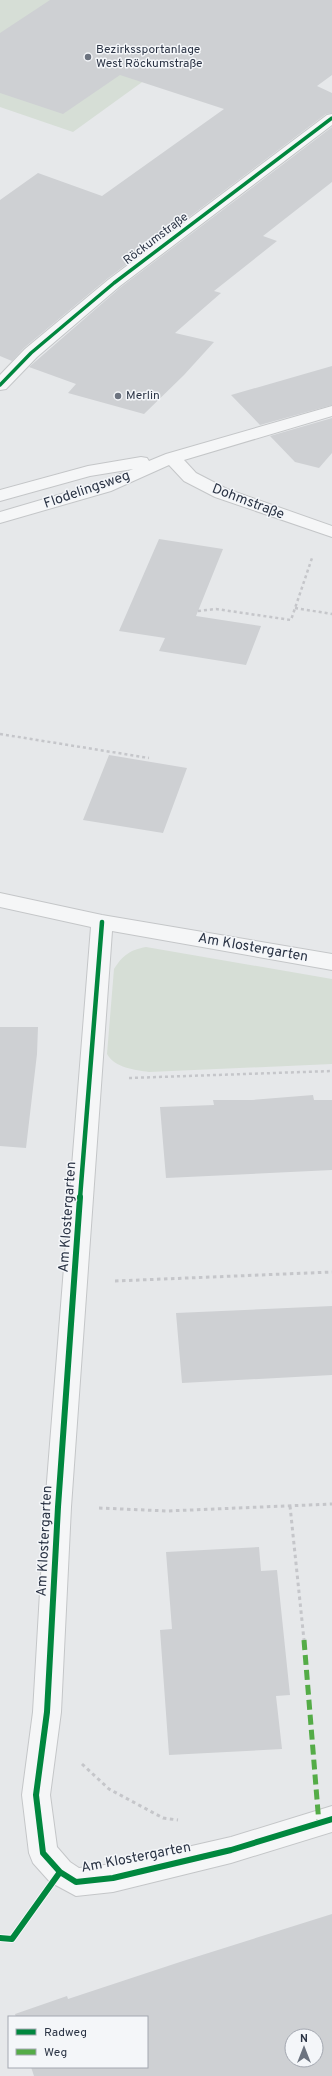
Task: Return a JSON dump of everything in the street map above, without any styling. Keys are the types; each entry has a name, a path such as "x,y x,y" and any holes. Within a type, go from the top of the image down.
{"street":[{"name":"Röckumstraße","path":"0,385 31,353 114,283 332,118"},
{"name":"Flodelingsweg","path":"0,518 105,487 172,458 332,411"},
{"name":"Flodelingsweg","path":"0,496 88,471 172,458"},
{"name":"Dohmstraße","path":"172,458 190,477 221,493 327,531"},
{"name":"Am Klostergarten","path":"0,900 102,922 332,962"},
{"name":"Am Klostergarten","path":"102,922 96,982 58,1507 47,1712 36,1795 44,1853 60,1872 76,1882 112,1878 231,1850 332,1820"}],"path":[{"path":"198,611 216,609 290,620 327,531"},
{"path":"295,608 332,614"},
{"path":"0,734 149,758"},
{"path":"90,1078 150,1078 332,1070"},
{"path":"290,1506 304,1640"},
{"path":"47,1712 77,1759 109,1789 164,1818 185,1821"}],"shaded area":[{"name":"Bezirkssportanlage West Röckumstraße","path":"0,0 223,0 246,7 73,132 0,107"},
{"path":"146,947 332,979 332,1064 149,1072 126,1068 115,1062 107,1054 114,969 127,954"}],"building":[{"path":"50,0 332,0 332,75 317,86 332,93 332,113 326,114 107,279 24,348 12,361 0,356 0,200 38,173 102,196 224,109 120,75 63,114 0,93 0,33"},
{"path":"332,127 332,182 263,236 277,241 214,291 221,293 175,333 214,342 184,375 144,414 68,393 76,384 29,367 121,287"},
{"path":"332,366 332,405 260,425 231,395"},
{"path":"332,418 332,453 319,468 295,462 270,436"},
{"path":"159,539 223,549 196,616 261,626 246,665 159,651 165,638 119,631"},
{"path":"109,755 187,768 163,833 83,820"},
{"path":"0,1027 38,1027 37,1054 26,1148 0,1146"},
{"path":"313,1095 314,1100 332,1100 332,1170 166,1178 160,1107 214,1105 213,1100 252,1100"},
{"path":"332,1306 332,1375 182,1383 176,1313"},
{"path":"259,1547 261,1571 277,1570 290,1695 276,1696 282,1749 169,1755 160,1630 172,1629 166,1552"},
{"path":"332,1914 332,2076 34,2076 31,2068 148,2068 148,2016 16,2016 15,2014 67,1996 68,1999"}],"marked path":[{"path":"304,1640 319,1824"}],"cycle path":[{"path":"0,385 31,353 114,283 332,118"},
{"path":"102,922 96,982 58,1507 47,1712 36,1795 43,1853 60,1872 76,1882 113,1878 231,1850 332,1819"},
{"path":"0,1938 12,1939 60,1872"}],"place":[{"name":"Bezirkssportanlage West Röckumstraße","path":"88,57"},
{"name":"Merlin","path":"118,396"}]}
